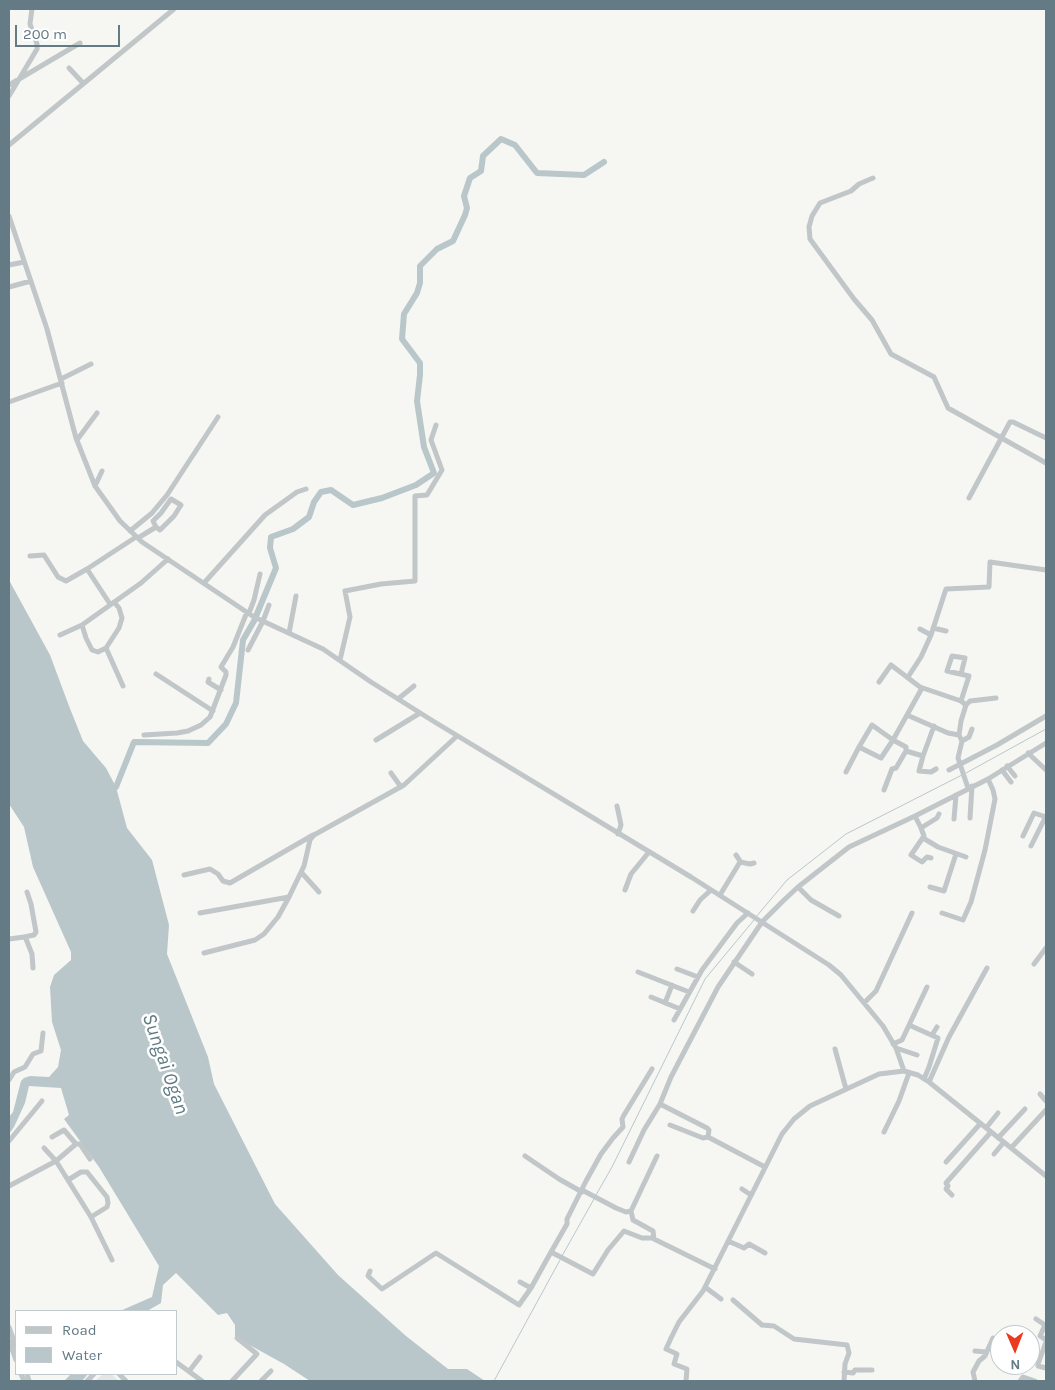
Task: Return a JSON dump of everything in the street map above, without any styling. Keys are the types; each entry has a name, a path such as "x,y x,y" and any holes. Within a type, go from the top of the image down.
{"street":[{"path":"9,96 37,49 30,24 32,9"},
{"path":"9,145 82,82 174,9"},
{"path":"9,85 80,43"},
{"path":"71,70 82,82"},
{"path":"873,178 859,184 851,191 820,203 812,216 809,227 810,239 854,299 872,320 892,355 933,376 946,407 1046,463"},
{"path":"9,216 47,329 77,440 94,486 120,521 137,537 252,615 323,649 457,736 749,913 841,974 882,1026 895,1046 907,1072 899,1101 884,1132"},
{"path":"9,265 24,262"},
{"path":"9,287 31,281"},
{"path":"9,402 62,381 92,364"},
{"path":"77,440 98,413"},
{"path":"130,531 152,513 167,494 218,417"},
{"path":"969,498 1010,422 1046,438"},
{"path":"340,660 350,617 345,591 385,583 415,581 415,497 429,493 442,470 431,440 436,425"},
{"path":"94,486 102,471"},
{"path":"204,583 266,514 298,491 306,488"},
{"path":"171,499 182,505 160,530 156,527 153,521 171,499"},
{"path":"30,556 44,556 58,577 64,580 72,579 156,527"},
{"path":"60,635 82,624 141,583 168,559"},
{"path":"908,677 921,657 931,635 946,589 989,587 990,562 1046,570"},
{"path":"82,624 82,629 94,652 101,651 106,648 120,628 122,618 120,608 112,603 88,569"},
{"path":"144,735 188,731 201,725 210,717 226,674 222,667 252,615 260,574"},
{"path":"289,633 296,596"},
{"path":"248,650 269,605"},
{"path":"933,628 946,631"},
{"path":"920,629 931,635"},
{"path":"106,648 123,686"},
{"path":"878,682 891,665 922,688 964,703 996,698"},
{"path":"156,674 213,711"},
{"path":"961,674 969,676 959,735 962,741 958,758 970,787 970,818"},
{"path":"209,679 208,682 221,690"},
{"path":"398,699 414,686"},
{"path":"859,747 881,758 922,688"},
{"path":"376,740 420,713"},
{"path":"907,715 948,733 959,735"},
{"path":"949,770 1046,716"},
{"path":"846,772 872,725 906,747 906,751 896,769 892,769 884,790"},
{"path":"914,761 920,755 934,726"},
{"path":"962,741 969,737 972,730"},
{"path":"184,875 210,869 218,874 223,881 230,883 401,787 457,736"},
{"path":"629,1162 718,988 761,921 798,887 849,848 988,779 1046,743"},
{"path":"906,751 920,755"},
{"path":"1028,753 1046,770"},
{"path":"920,755 919,771 933,772 936,769"},
{"path":"1007,766 1015,776"},
{"path":"1002,770 1011,782"},
{"path":"391,773 401,787"},
{"path":"942,913 963,919 971,902 984,852 995,796 988,779"},
{"path":"954,819 956,795"},
{"path":"617,806 621,825 618,834"},
{"path":"1023,836 1034,813 1046,816 1031,846"},
{"path":"921,828 937,818 939,814"},
{"path":"915,816 924,836 911,855 922,862 926,857 931,858"},
{"path":"204,953 254,940 271,927 301,872 310,840 314,835"},
{"path":"923,838 938,847 966,857"},
{"path":"625,890 631,874 649,852"},
{"path":"930,888 944,891 956,854"},
{"path":"736,855 740,861 750,864 754,863"},
{"path":"720,895 740,861"},
{"path":"301,872 319,892"},
{"path":"798,887 810,900 839,916"},
{"path":"693,910 711,890"},
{"path":"9,939 24,938 36,932 27,892"},
{"path":"200,913 289,897"},
{"path":"674,1020 702,970 737,923 749,913"},
{"path":"864,1003 876,991 912,913"},
{"path":"24,938 30,947 33,968"},
{"path":"1034,964 1046,948"},
{"path":"734,962 752,974"},
{"path":"927,1081 987,968"},
{"path":"677,969 699,976"},
{"path":"638,972 689,992"},
{"path":"665,1003 676,979"},
{"path":"895,1046 902,1040 927,987"},
{"path":"651,997 680,1009"},
{"path":"909,1025 938,1038 927,1081"},
{"path":"932,1035 937,1027"},
{"path":"9,1080 14,1072 25,1067 33,1054 41,1051 43,1033"},
{"path":"895,1046 917,1055"},
{"path":"835,1049 846,1089"},
{"path":"370,1270 368,1276 382,1289 435,1253 472,1274 518,1305 531,1288 552,1253 568,1224 567,1220 583,1191 586,1181 601,1154 623,1127 622,1119 624,1115 652,1069"},
{"path":"686,1381 687,1369 674,1364 677,1354 666,1349 679,1322 705,1287 715,1269 782,1134 794,1119 810,1106 879,1074 907,1072 927,1081 1046,1176"},
{"path":"1040,1094 1046,1101"},
{"path":"9,1141 42,1101"},
{"path":"660,1104 707,1128 708,1137"},
{"path":"998,1138 1025,1110"},
{"path":"1011,1148 1046,1110"},
{"path":"986,1128 998,1113"},
{"path":"946,1162 959,1145 980,1124"},
{"path":"670,1125 703,1138 708,1137 766,1167"},
{"path":"52,1137 64,1130 76,1144 80,1144 90,1159"},
{"path":"952,1195 946,1190 948,1186 946,1183 991,1132"},
{"path":"994,1154 1004,1142"},
{"path":"9,1186 56,1161 76,1144"},
{"path":"44,1148 56,1161 91,1217 112,1260"},
{"path":"525,1156 583,1191 626,1212 631,1211"},
{"path":"653,1238 653,1232 633,1220 631,1211 657,1156"},
{"path":"1041,1172 1046,1167"},
{"path":"68,1180 81,1172 87,1172 107,1197 107,1207 91,1217"},
{"path":"742,1189 751,1195"},
{"path":"552,1253 594,1273 608,1250 624,1231 644,1239 653,1238 715,1269"},
{"path":"728,1240 744,1248 749,1244 765,1253"},
{"path":"520,1282 531,1288"},
{"path":"705,1287 721,1299"},
{"path":"733,1300 762,1325 774,1326 796,1340 847,1345 849,1353 845,1364 844,1381"},
{"path":"1036,1319 1045,1325 1040,1336 1046,1341 1038,1366 1046,1368"},
{"path":"9,1327 15,1344"},
{"path":"232,1381 257,1354 237,1338"},
{"path":"9,1341 15,1357"},
{"path":"975,1381 974,1372 979,1361 985,1356 990,1344"},
{"path":"975,1351 986,1352"},
{"path":"190,1370 200,1357"},
{"path":"178,1363 190,1370 202,1381"},
{"path":"844,1372 854,1373 855,1370 872,1370"},
{"path":"260,1381 271,1371"},
{"path":"1020,1381 1023,1377 1035,1381"}],"shaded area":[{"path":"102,1375 112,1375 119,1381 95,1381"}],"water":[{"name":"Sungai Ogan","path":"9,580 50,655 83,741 106,768 116,787 127,828 152,860 169,925 167,954 208,1057 214,1084 275,1204 338,1275 406,1336 448,1369 467,1369 485,1381 310,1381 284,1364 235,1337 235,1325 227,1313 218,1315 176,1273 163,1285 161,1303 149,1310 122,1310 152,1297 159,1266 99,1167 64,1119 69,1115 61,1088 29,1086 25,1103 9,1134 9,1117 13,1112 21,1081 30,1076 49,1077 58,1067 61,1050 52,1022 50,987 54,975 71,960 71,952 33,867 24,827 9,804"},
{"path":"70,1375 87,1375 82,1381 64,1381"}],"waterway":[{"path":"116,787 134,742 208,743 226,724 236,703 243,640 254,621 276,568 270,548 271,537 293,529 309,517 314,502 321,492 331,490 353,505 382,498 416,485 434,473 424,447 417,401 420,363 402,339 404,314 417,293 420,283 420,266 437,249 453,241 467,208 464,196 470,178 481,171 483,156 501,139 515,145 537,173 584,175 604,162"},
{"path":"966,773 1046,729"},
{"path":"756,917 787,880 846,834 962,775"},
{"path":"596,1195 612,1167 705,979 754,920"},
{"path":"562,1256 594,1199"},
{"path":"494,1381 560,1260"}]}
